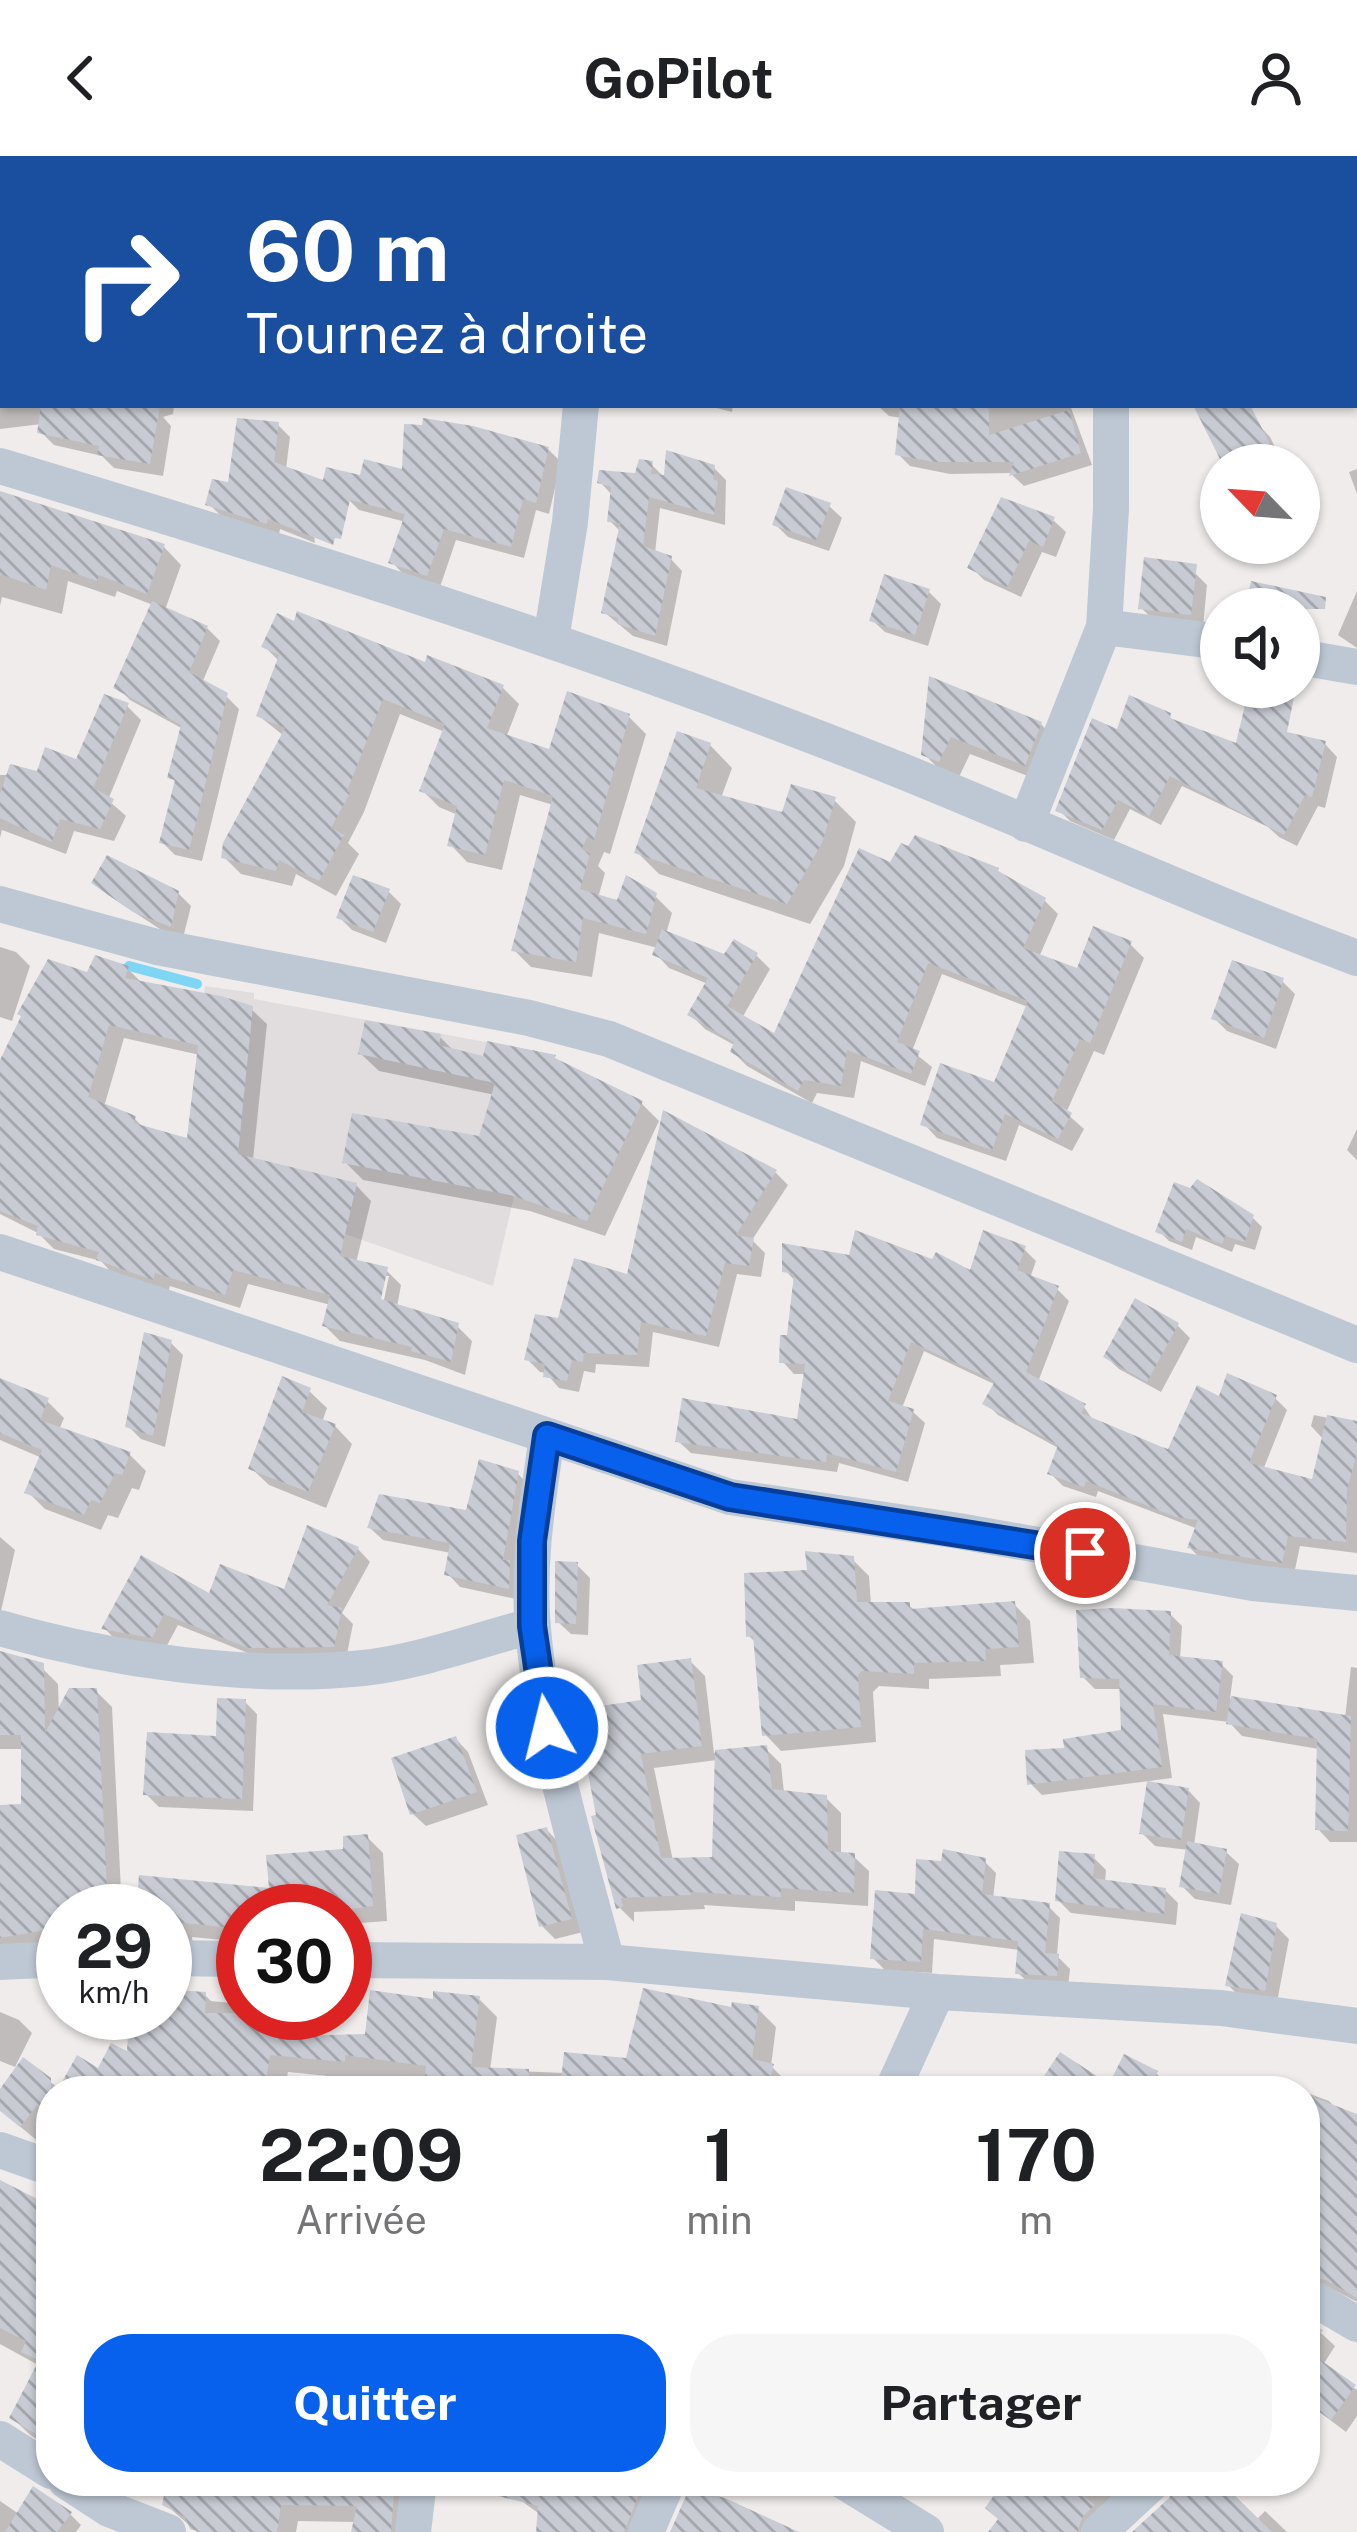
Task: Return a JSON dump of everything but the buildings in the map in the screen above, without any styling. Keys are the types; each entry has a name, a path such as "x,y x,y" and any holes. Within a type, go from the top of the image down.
{"street":[{"path":"551,639 570,522 580,408"},
{"path":"1026,824 1104,627 1112,408"},
{"path":"0,466 339,568 551,639 887,765 1229,910 1357,958"},
{"path":"1104,627 1200,639"},
{"path":"1320,661 1357,667"},
{"path":"0,904 157,947 529,1018 609,1039 1357,1345"},
{"path":"0,1252 730,1497 1253,1583 1357,1593"},
{"path":"547,1436 532,1541 532,1626 547,1728 607,1962"},
{"path":"0,1628 156,1659 290,1673 369,1667 532,1626"},
{"path":"0,1962 36,1960"},
{"path":"372,1960 607,1962 937,1992 1221,2008 1357,2026"},
{"path":"899,2076 937,1992"},
{"path":"0,2150 36,2163"},
{"path":"1320,2302 1357,2324"},
{"path":"0,2439 36,2462"},
{"path":"89,2496 109,2509 169,2532"},
{"path":"413,2532 417,2496"},
{"path":"646,2532 662,2496"},
{"path":"867,2496 926,2532"},
{"path":"1099,2532 1138,2496"}],"shaded area":[{"path":"205,986 556,1055 493,1286 345,1234 258,1213 179,1208"}],"waterway":[{"path":"129,966 197,984"}],"route":[{"path":"547,1728 532,1626 532,1541 547,1436 730,1497 1085,1553"}]}
